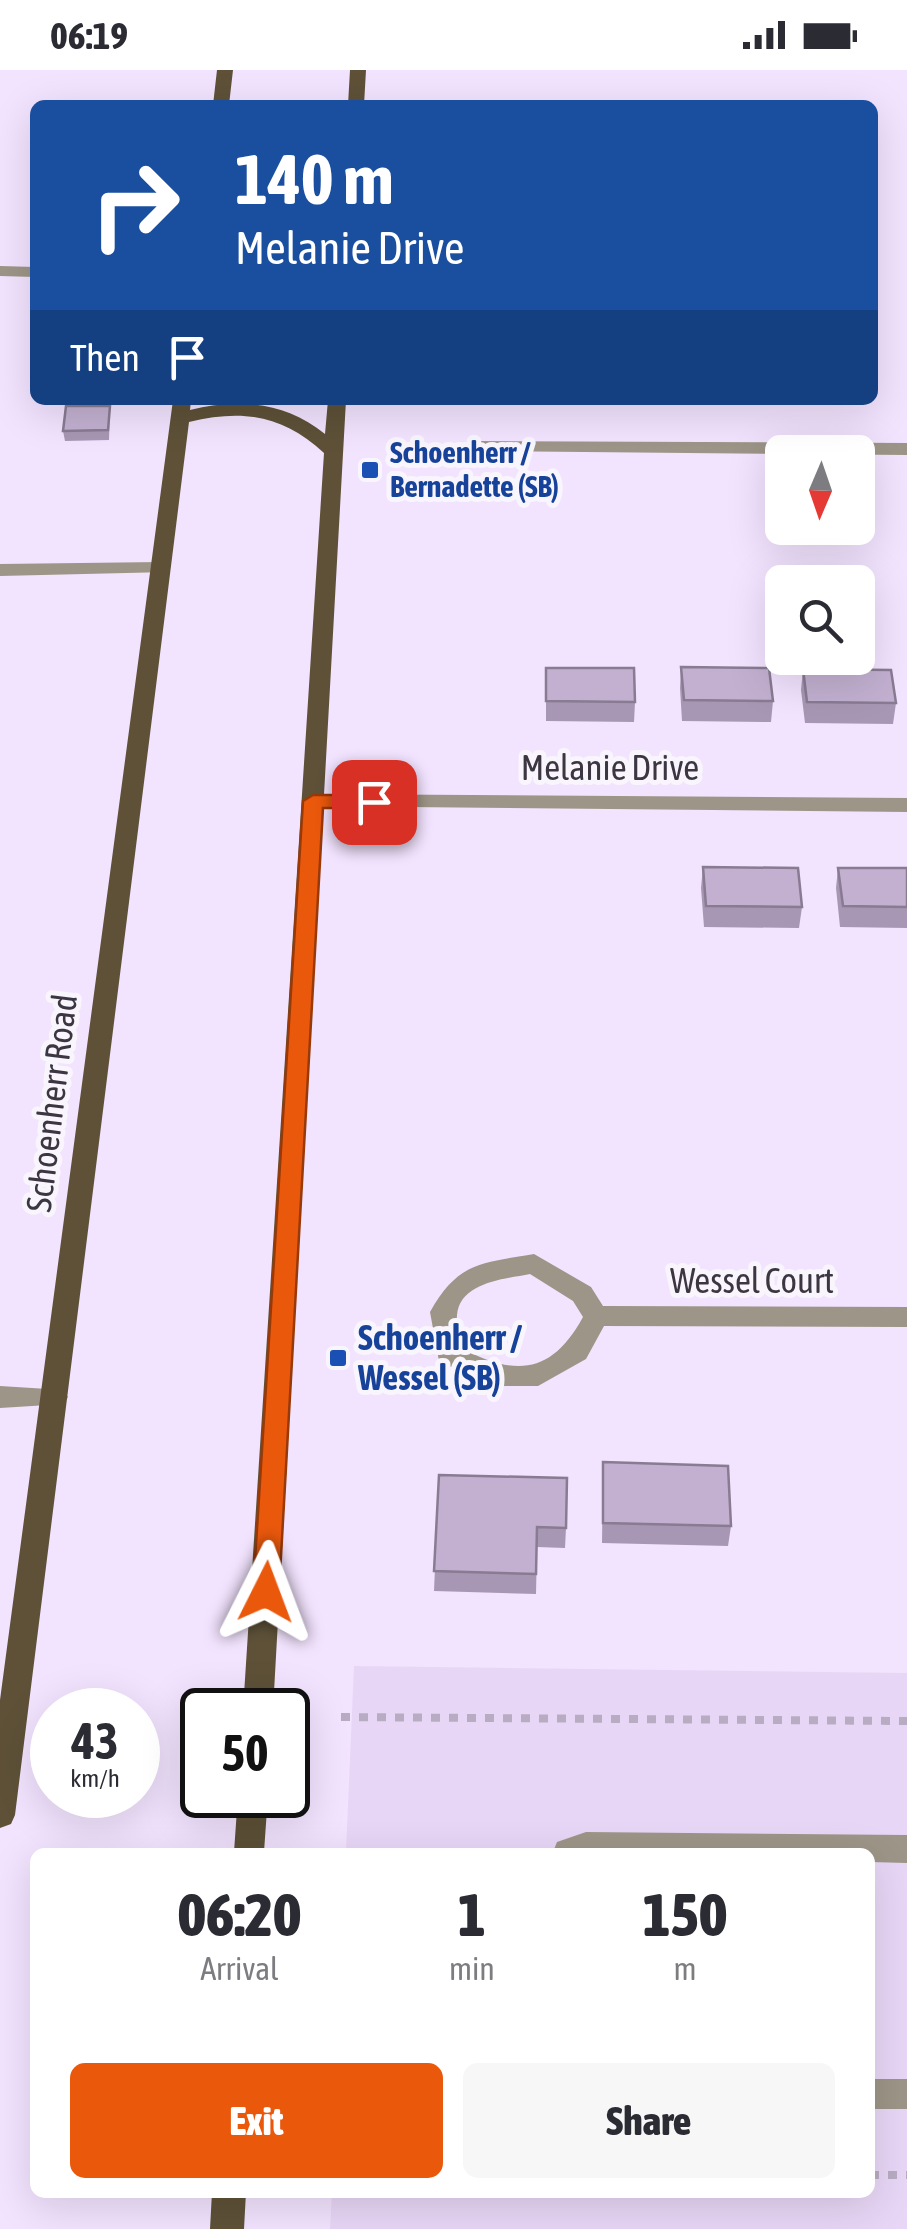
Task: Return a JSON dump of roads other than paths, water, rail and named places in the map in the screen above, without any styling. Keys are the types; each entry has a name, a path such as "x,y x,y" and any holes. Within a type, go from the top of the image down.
{"main road":[{"path":"222,100 226,70"},
{"path":"356,100 358,70"},
{"path":"259,1688 337,405"},
{"path":"181,409 275,412 312,430 334,452"},
{"name":"Schoenherr Road","path":"0,1815 181,409"},
{"path":"249,1848 251,1818"},
{"path":"227,2229 230,2198"}],"street":[{"path":"0,271 30,272"},
{"path":"480,448 907,449"},
{"path":"0,570 161,568"},
{"name":"Melanie Drive","path":"313,801 907,805"},
{"path":"534,1264 582,1294 596,1316 577,1352 538,1376 490,1376 448,1354 443,1312 461,1284 492,1271 534,1264"},
{"name":"Wessel Court","path":"596,1316 907,1316"},
{"path":"0,1397 54,1397"},
{"path":"580,1848 800,1848"},
{"path":"875,1849 907,1849"},
{"path":"875,2094 907,2094"}],"place":[{"name":"Schoenherr / Bernadette (SB)","path":"370,470"},
{"name":"Schoenherr / Wessel (SB)","path":"338,1358"}]}
